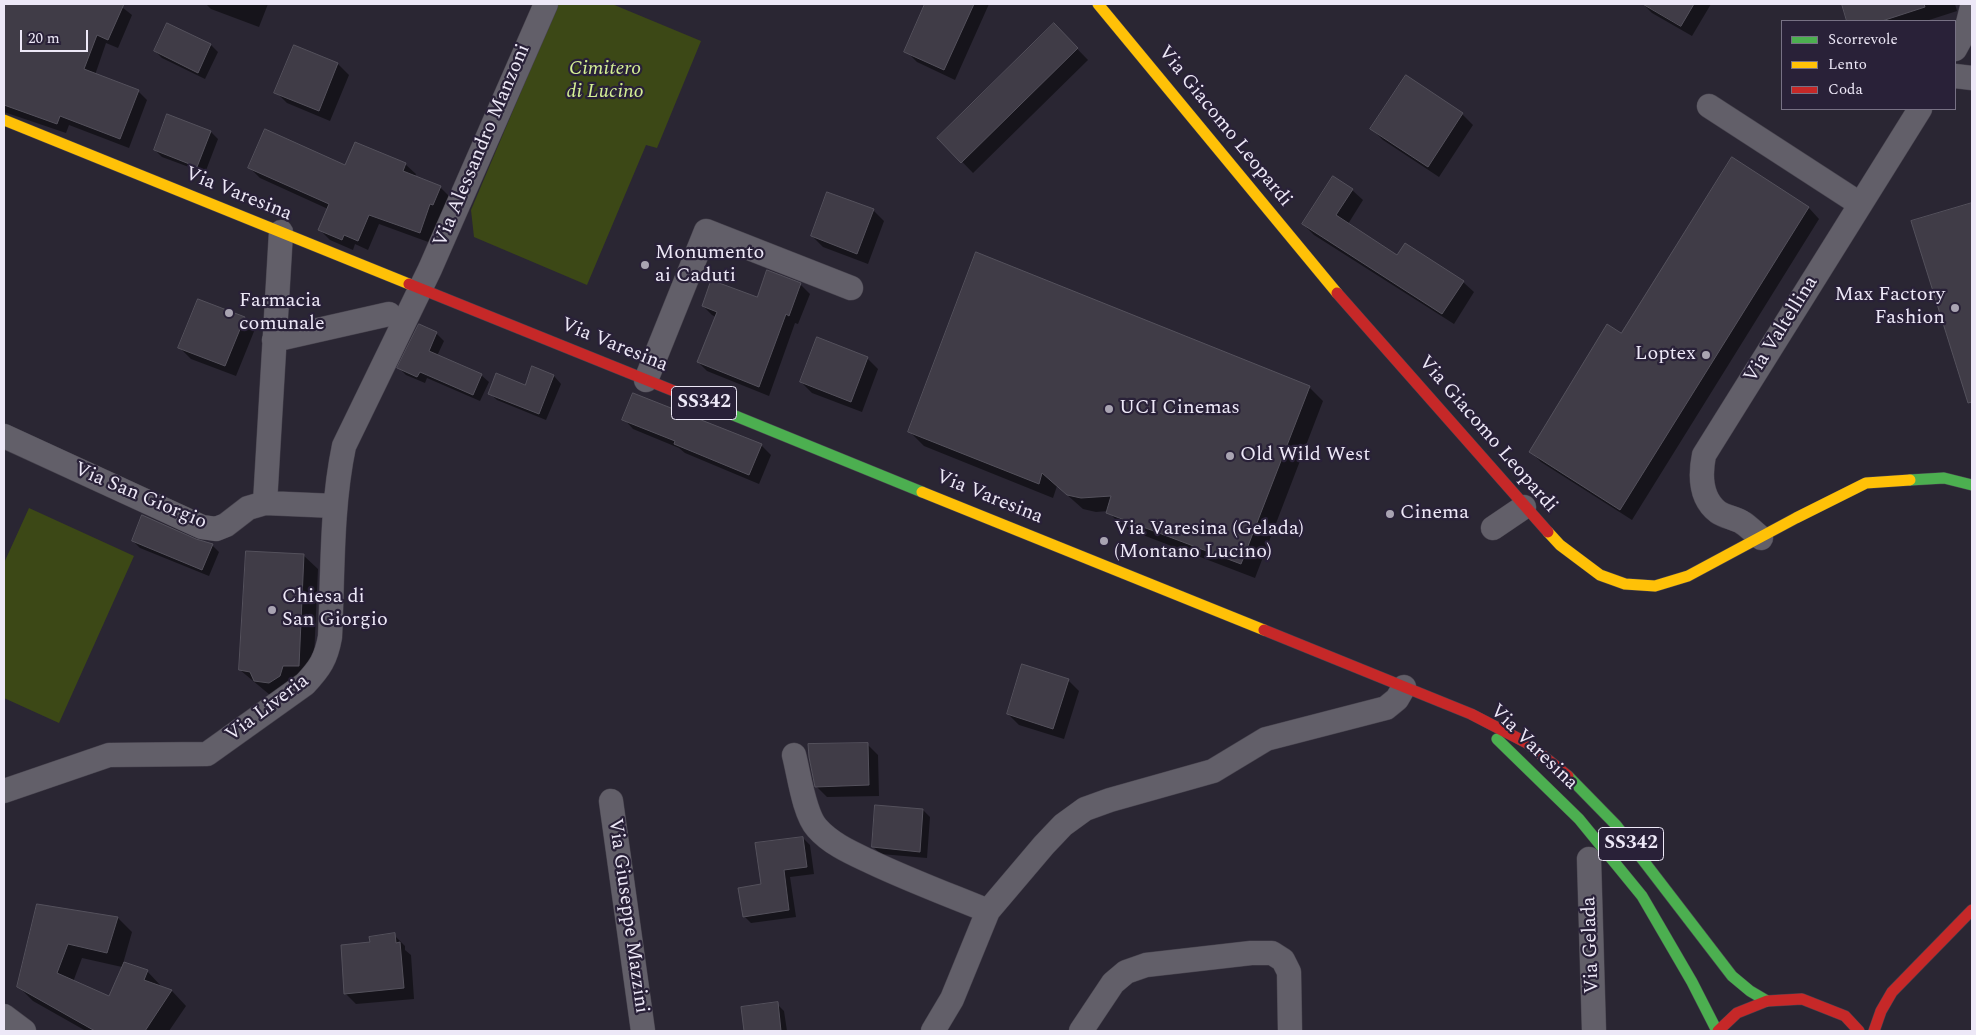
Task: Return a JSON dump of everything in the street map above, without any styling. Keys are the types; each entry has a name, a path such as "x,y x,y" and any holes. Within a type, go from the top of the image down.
{"main road":[{"name":"Via Giacomo Leopardi","path":"1098,4 1308,260 1524,507 1560,545 1600,575 1626,584 1655,586 1688,576 1866,483 1944,478 1972,485"},
{"name":"Via Varesina","path":"4,120 1404,687"},
{"name":"SS342","path":"1404,687 1470,714"},
{"name":"Via Varesina","path":"1470,714 1533,746 1565,771 1614,823 1732,976 1750,991 1767,1000"},
{"name":"Via Varesina","path":"1470,714 1523,762 1579,819 1642,896 1718,1031"},
{"path":"1874,1031 1881,1011 1892,992 1972,910"},
{"path":"1872,1004 1892,992"},
{"name":"SS342","path":"1718,1031 1737,1014 1767,1000 1802,999 1846,1016 1859,1031"},
{"path":"1846,1016 1858,1011"}],"street":[{"name":"Via Alessandro Manzoni","path":"420,288 546,4"},
{"path":"1956,47 1967,27 1972,7"},
{"path":"1956,76 1972,78"},
{"path":"1709,106 1860,204"},
{"name":"Via Valtellina","path":"1761,538 1742,522 1719,513 1709,502 1702,487 1701,470 1704,455 1919,110"},
{"path":"646,380 706,231 851,288"},
{"path":"265,503 281,232"},
{"name":"Via Liveria","path":"4,791 110,755 207,754 305,684 318,670 326,656 330,636 334,506 344,446 420,288"},
{"path":"274,340 389,314"},
{"name":"Via San Giorgio","path":"4,436 202,527 216,529 226,525 248,508 265,503 334,506"},
{"path":"1493,528 1524,507"},
{"path":"933,1031 952,999 988,911 1063,825 1085,809 1110,800 1213,771 1266,739 1386,708 1397,699 1404,687"},
{"path":"794,755 806,804 815,827 830,840 848,852 988,911"},
{"name":"Via Giuseppe Mazzini","path":"611,800 644,1031"},
{"name":"Via Gelada","path":"1589,859 1594,1031"},
{"path":"1081,1031 1113,983 1126,972 1146,965 1251,953 1272,953 1283,960 1289,972 1290,1031"},
{"path":"4,1016 24,1031"}],"green space":[{"name":"Cimitero di Lucino","path":"558,4 612,4 701,41 657,148 646,145 587,285 474,237 471,210"},
{"path":"29,508 134,556 59,723 4,698 4,563"}],"building":[{"path":"4,4 124,4 108,40 97,35 84,69 139,90 120,139 60,116 57,124 4,105"},
{"path":"925,4 974,4 944,70 904,52"},
{"path":"1643,4 1694,4 1681,26"},
{"path":"1842,4 1924,4 1925,7 1885,20 1847,20"},
{"path":"167,23 211,44 198,73 154,51"},
{"path":"1054,23 1078,48 961,163 937,138"},
{"path":"294,45 338,63 319,111 274,93"},
{"path":"1406,75 1463,113 1428,167 1370,129"},
{"path":"167,114 211,131 197,167 154,150"},
{"path":"265,129 345,165 355,142 406,163 403,171 441,186 433,205 430,204 420,233 369,215 358,241 344,235 342,240 318,230 329,204 248,168"},
{"path":"1732,157 1809,207 1620,510 1529,452 1607,324 1621,333"},
{"path":"1333,176 1353,189 1336,215 1397,255 1405,243 1464,281 1442,314 1302,224"},
{"path":"827,192 874,209 857,254 811,236"},
{"name":"Max Factory Fashion","path":"1972,203 1972,402 1968,403 1911,221"},
{"name":"UCI Cinemas","path":"976,252 1310,386 1241,564 1106,513 1111,496 1081,498 1067,495 1042,473 1039,484 908,432"},
{"path":"767,270 801,283 789,316 786,314 759,387 697,362 717,312 702,306 711,280 757,297"},
{"path":"198,299 245,317 225,366 178,348"},
{"path":"419,324 437,332 429,351 482,374 473,395 420,372 417,377 397,368"},
{"path":"817,337 868,357 851,402 800,382"},
{"path":"532,366 554,375 539,414 488,394 496,373 525,385"},
{"path":"633,393 762,444 749,475 674,444 675,441 622,420"},
{"path":"142,515 196,539 213,544 202,570 132,541"},
{"name":"Chiesa di San Giorgio","path":"246,551 304,554 299,666 283,666 280,676 269,683 254,681 250,672 239,670"},
{"path":"1022,664 1069,679 1053,729 1007,714"},
{"path":"868,743 869,785 815,787 808,744"},
{"path":"875,805 923,809 920,852 872,847"},
{"path":"803,837 807,867 784,870 789,910 743,917 738,888 761,884 755,843"},
{"path":"37,904 118,917 107,953 68,944 57,973 109,996 124,962 148,970 144,980 172,990 145,1031 95,1031 17,987"},
{"path":"395,933 396,943 400,942 404,988 344,994 341,945 370,942 369,937"},
{"path":"778,1002 781,1031 744,1031 741,1007"}],"traffic: fast":[{"path":"716,408 922,492"},
{"path":"1910,480 1944,478 1972,485"},
{"path":"1497,739 1579,819 1642,896 1692,982 1717,1031"},
{"path":"1568,776 1616,825 1732,976 1750,991 1767,1001"}],"traffic: slow":[{"path":"1098,4 1337,293"},
{"path":"4,120 409,284"},
{"path":"1548,532 1560,545 1600,575 1625,584 1655,586 1688,576 1866,483 1910,480"},
{"path":"922,492 1264,630"}],"traffic: jam":[{"path":"409,284 716,408"},
{"path":"1337,293 1548,532"},
{"path":"1264,630 1471,714 1527,743 1568,776"},
{"path":"1874,1031 1881,1011 1892,992 1972,910"},
{"path":"1718,1031 1737,1013 1767,1001 1802,999 1845,1016 1859,1031"}],"place":[{"name":"Monumento ai Caduti","path":"645,265"},
{"name":"Max Factory Fashion","path":"1955,308"},
{"name":"Farmacia comunale","path":"229,313"},
{"name":"Loptex","path":"1706,355"},
{"name":"UCI Cinemas","path":"1109,409"},
{"name":"Old Wild West","path":"1230,456"},
{"name":"Cinema","path":"1390,514"},
{"name":"Via Varesina (Gelada) (Montano Lucino)","path":"1104,541"},
{"name":"Chiesa di San Giorgio","path":"272,610"}]}
